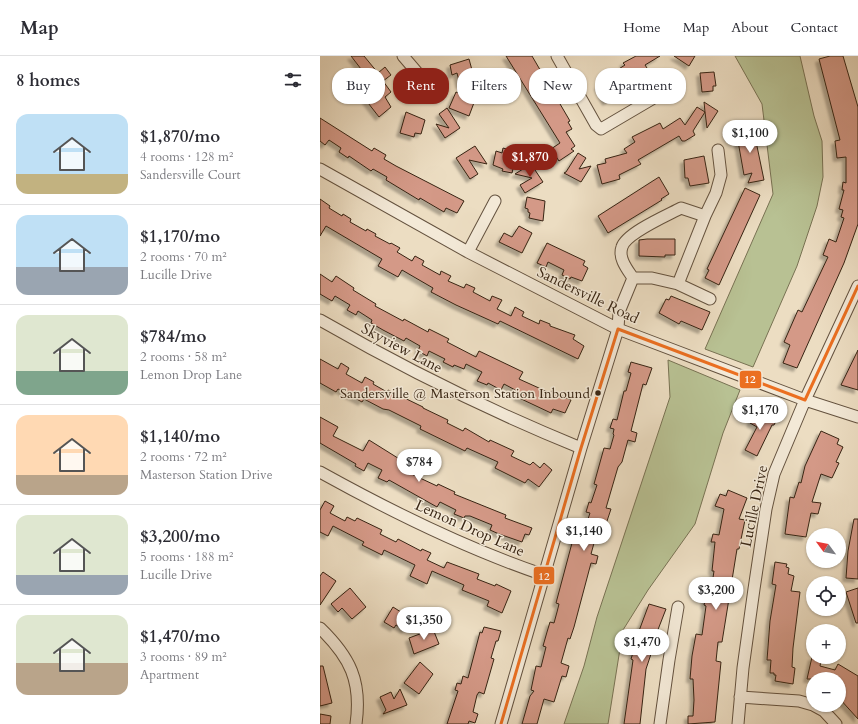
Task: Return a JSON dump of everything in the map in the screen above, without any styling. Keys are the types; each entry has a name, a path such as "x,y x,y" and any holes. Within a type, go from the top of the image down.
{"street":[{"path":"403,56 413,68"},
{"path":"558,56 596,125 601,129 644,104"},
{"path":"678,284 705,216 716,193 721,175 718,150"},
{"name":"Sandersville Road","path":"320,169 468,252 618,329 805,400 858,417"},
{"path":"468,252 495,201"},
{"path":"633,278 622,261 622,247 630,236 681,208 705,216"},
{"path":"633,278 652,278 678,284 710,299"},
{"path":"501,724 581,448 618,329 619,312 633,278"},
{"name":"Lucille Drive","path":"738,724 740,697 766,510 774,474 805,400 858,286"},
{"name":"Skyview Lane","path":"320,320 421,376 513,420 581,448"},
{"name":"Lemon Drop Lane","path":"320,472 454,539 508,563 544,575"},
{"path":"660,724 668,660 678,607"},
{"path":"320,628 345,656 352,668 355,680 357,705 356,724"},
{"path":"740,697 799,701 806,703"},
{"path":"825,712 836,724"}],"green space":[{"path":"735,56 800,56 814,116 822,141 823,177 817,206 797,266 753,367 705,349 773,194 762,104"},
{"path":"668,360 740,390 723,433 695,524 648,590 623,630 608,724 564,724 584,666 597,617 670,397"}],"building":[{"path":"351,56 364,56 374,68 360,68"},
{"path":"506,56 532,56 539,68 529,68 529,93 521,80 521,68 513,68"},
{"path":"636,56 660,56 645,65 647,68 620,68 625,65 623,63"},
{"path":"674,56 695,56 689,66"},
{"path":"830,56 843,56 858,107 858,224 844,263 797,368 783,363 790,345 784,342 798,310 802,312 828,257 823,255 829,239 836,242 844,218 841,217 843,210 839,209 844,190 842,190 843,182 846,183 846,157 837,158 835,141 840,140 819,59"},
{"path":"469,59 471,68 457,68 457,73 452,75 450,65"},
{"path":"385,67 391,75 385,80 384,68"},
{"path":"714,72 716,86 713,86 713,91 702,92 700,73"},
{"path":"385,84 391,92 385,97"},
{"path":"456,92 457,104 474,104 469,116 449,108"},
{"path":"385,97 391,107 379,117 369,104 385,104"},
{"path":"704,102 718,111 707,128 705,112"},
{"path":"536,104 560,104 570,121 568,122 572,129 566,132 575,146 571,149 574,151 559,161 551,149 560,143"},
{"path":"697,107 705,112 693,131 695,135 685,141 682,141 679,136 638,160 641,164 619,175 620,179 602,184 597,165 606,163 605,159 627,153 624,149 635,142 632,137 660,123 663,129 680,118 685,125"},
{"path":"447,108 460,128 445,138 436,124 449,128 439,114"},
{"path":"406,112 425,120 421,134 415,133 414,137 400,133"},
{"path":"320,118 372,151 374,148 386,155 384,159 396,166 464,201 457,213 446,208 444,212 420,198 419,200 386,180 387,177 373,169 371,171 349,156 348,158 339,152 341,148 329,140 325,145 320,141"},
{"path":"753,127 764,180 748,183 752,173 744,175 736,130"},
{"path":"475,146 487,164 469,160 478,174 470,179 456,158"},
{"path":"503,148 517,152 512,173 502,171 503,169 493,165 496,151 502,153"},
{"path":"578,153 586,158 579,169 591,166 581,182 564,173"},
{"path":"704,156 709,183 690,186 688,178 685,178 684,160"},
{"path":"531,164 543,182 525,193 520,185 532,178 515,174"},
{"path":"659,177 669,194 661,199 662,200 608,233 598,216"},
{"path":"745,188 760,195 719,285 705,278 709,270 707,269"},
{"path":"527,197 545,201 543,221 529,218 530,213 528,212 528,209 525,208"},
{"path":"320,199 330,206 329,208 342,216 343,214 351,219 350,222 366,231 367,229 376,234 375,236 400,248 397,252 412,261 415,256 424,261 422,265 440,275 441,271 451,276 448,281 464,288 466,284 475,288 473,292 490,301 492,296 502,300 497,309 511,316 515,307 524,312 522,316 539,324 540,320 550,324 550,326 575,335 573,339 584,346 578,359 500,321 498,324 456,305 431,292 433,288 402,270 398,277 378,266 382,259 326,226 320,236"},
{"path":"519,226 532,233 522,253 499,242 504,233 512,237"},
{"path":"675,239 675,255 665,255 665,257 639,256 639,240"},
{"path":"547,243 585,261 583,265 588,268 582,281 571,277 570,279 562,275 564,270 548,262 546,267 537,263"},
{"path":"320,274 332,282 336,276 354,288 353,290 376,304 375,306 403,321 404,319 428,332 429,329 449,339 447,342 476,357 479,351 523,372 519,379 550,393 551,391 571,400 565,413 553,409 551,413 517,397 519,392 504,384 501,390 488,383 487,385 477,381 482,372 466,364 464,369 454,365 453,367 443,362 445,359 429,351 427,356 418,351 420,346 406,338 404,341 383,330 371,323 372,320 358,311 356,315 347,310 350,305 335,296 332,301 320,294"},
{"path":"671,296 710,312 702,330 681,321 679,324 659,313 666,299 669,300"},
{"path":"858,350 858,390 841,385"},
{"path":"320,359 338,369 341,363 349,368 346,374 362,383 365,377 374,382 373,384 387,392 388,390 423,407 448,420 447,423 463,431 465,428 489,442 490,440 514,451 511,456 530,465 533,462 540,468 544,463 552,470 539,487 528,479 525,483 495,468 498,462 467,448 465,451 420,429 421,426 389,410 383,409 364,399 362,402 338,389 336,392 320,383"},
{"path":"631,362 652,368 646,385 643,384 631,431 637,433 635,442 628,440 622,462 618,467 606,508 611,509 605,527 599,525 591,554 598,556 596,564 591,563 574,627 570,639 568,638 561,663 569,666 566,677 562,676 554,702 544,699 537,724 522,724 530,696 534,691 531,690 536,666 541,667 546,647 543,646 547,632 550,622 554,623 559,604 556,603 576,528 584,531 590,513 586,512 589,502 591,503 597,485 594,484 604,448 610,449 614,429 610,428 613,419 617,420 624,391 626,391 631,373 628,372"},
{"path":"757,409 777,419 774,425 772,425 757,456 745,450 757,427 750,423"},
{"path":"320,417 338,427 333,436 363,451 369,440 409,465 405,471 437,486 438,484 455,492 454,494 506,515 505,518 532,528 529,535 525,534 522,542 499,534 490,530 492,525 470,516 465,516 464,518 454,514 456,510 440,502 437,507 389,480 387,482 378,478 382,470 368,463 364,471 355,466 356,464 320,443"},
{"path":"821,431 839,439 837,444 843,447 836,462 839,463 832,478 821,474 812,502 821,503 818,514 811,513 808,528 806,528 806,537 785,534 790,497 794,498 799,482 801,483 805,466"},
{"path":"728,490 747,498 739,519 745,520 739,549 737,549 722,642 718,642 716,661 721,662 715,722 688,724 688,716 693,716 694,700 693,679 690,679 692,656 696,634 702,635 706,606 704,605 708,590 711,591 714,571 712,571 715,542 711,542 713,534 719,535 724,509 715,506 720,494 726,496"},
{"path":"325,501 334,506 330,513 345,521 347,517 355,521 357,518 382,530 380,534 396,542 398,539 421,551 422,549 431,553 427,560 444,568 447,562 479,574 477,579 495,586 496,584 511,591 502,613 487,606 489,601 462,590 464,585 432,571 427,584 410,576 415,565 384,550 382,555 362,545 364,542 333,526 328,536 320,532 320,510"},
{"path":"854,519 858,519 858,579 846,578 848,551"},
{"path":"775,562 787,564 786,567 789,568 788,574 794,576 791,591 800,592 793,648 792,667 795,668 793,684 775,681 776,675 774,675 774,673 770,673 771,660 767,660 770,621 776,585 772,584"},
{"path":"323,572 336,581 320,605 320,576"},
{"path":"350,588 366,607 352,619 342,608 338,612 331,604"},
{"path":"858,588 858,623 856,623 846,592"},
{"path":"649,604 666,609 652,645 654,645 646,669 640,724 624,724 633,660 631,659 637,640 636,639"},
{"path":"393,607 412,619 405,630 396,625 394,628 384,622"},
{"path":"484,627 501,631 498,641 496,641 491,658 494,659 484,694 479,692 477,695 473,712 478,714 475,723 469,721 468,724 447,724 458,691 455,690 457,683 461,684 463,676 468,678 480,632 482,633"},
{"path":"433,629 439,644 414,654 409,638"},
{"path":"420,662 433,674 419,694 404,683"},
{"path":"810,664 820,664 820,666 835,670 838,664 858,676 858,719 846,706 846,672 809,672"},
{"path":"320,666 323,666 332,703 320,706"},
{"path":"400,689 407,705 383,714 386,710 380,697 391,692 394,699"},
{"path":"320,714 331,716 330,724 320,724"}],"transit line":[{"name":"12","path":"501,724 581,448 618,329 805,400 858,286"}],"place":[{"name":"Sandersville @ Masterson Station Inbound","path":"598,393"}]}
